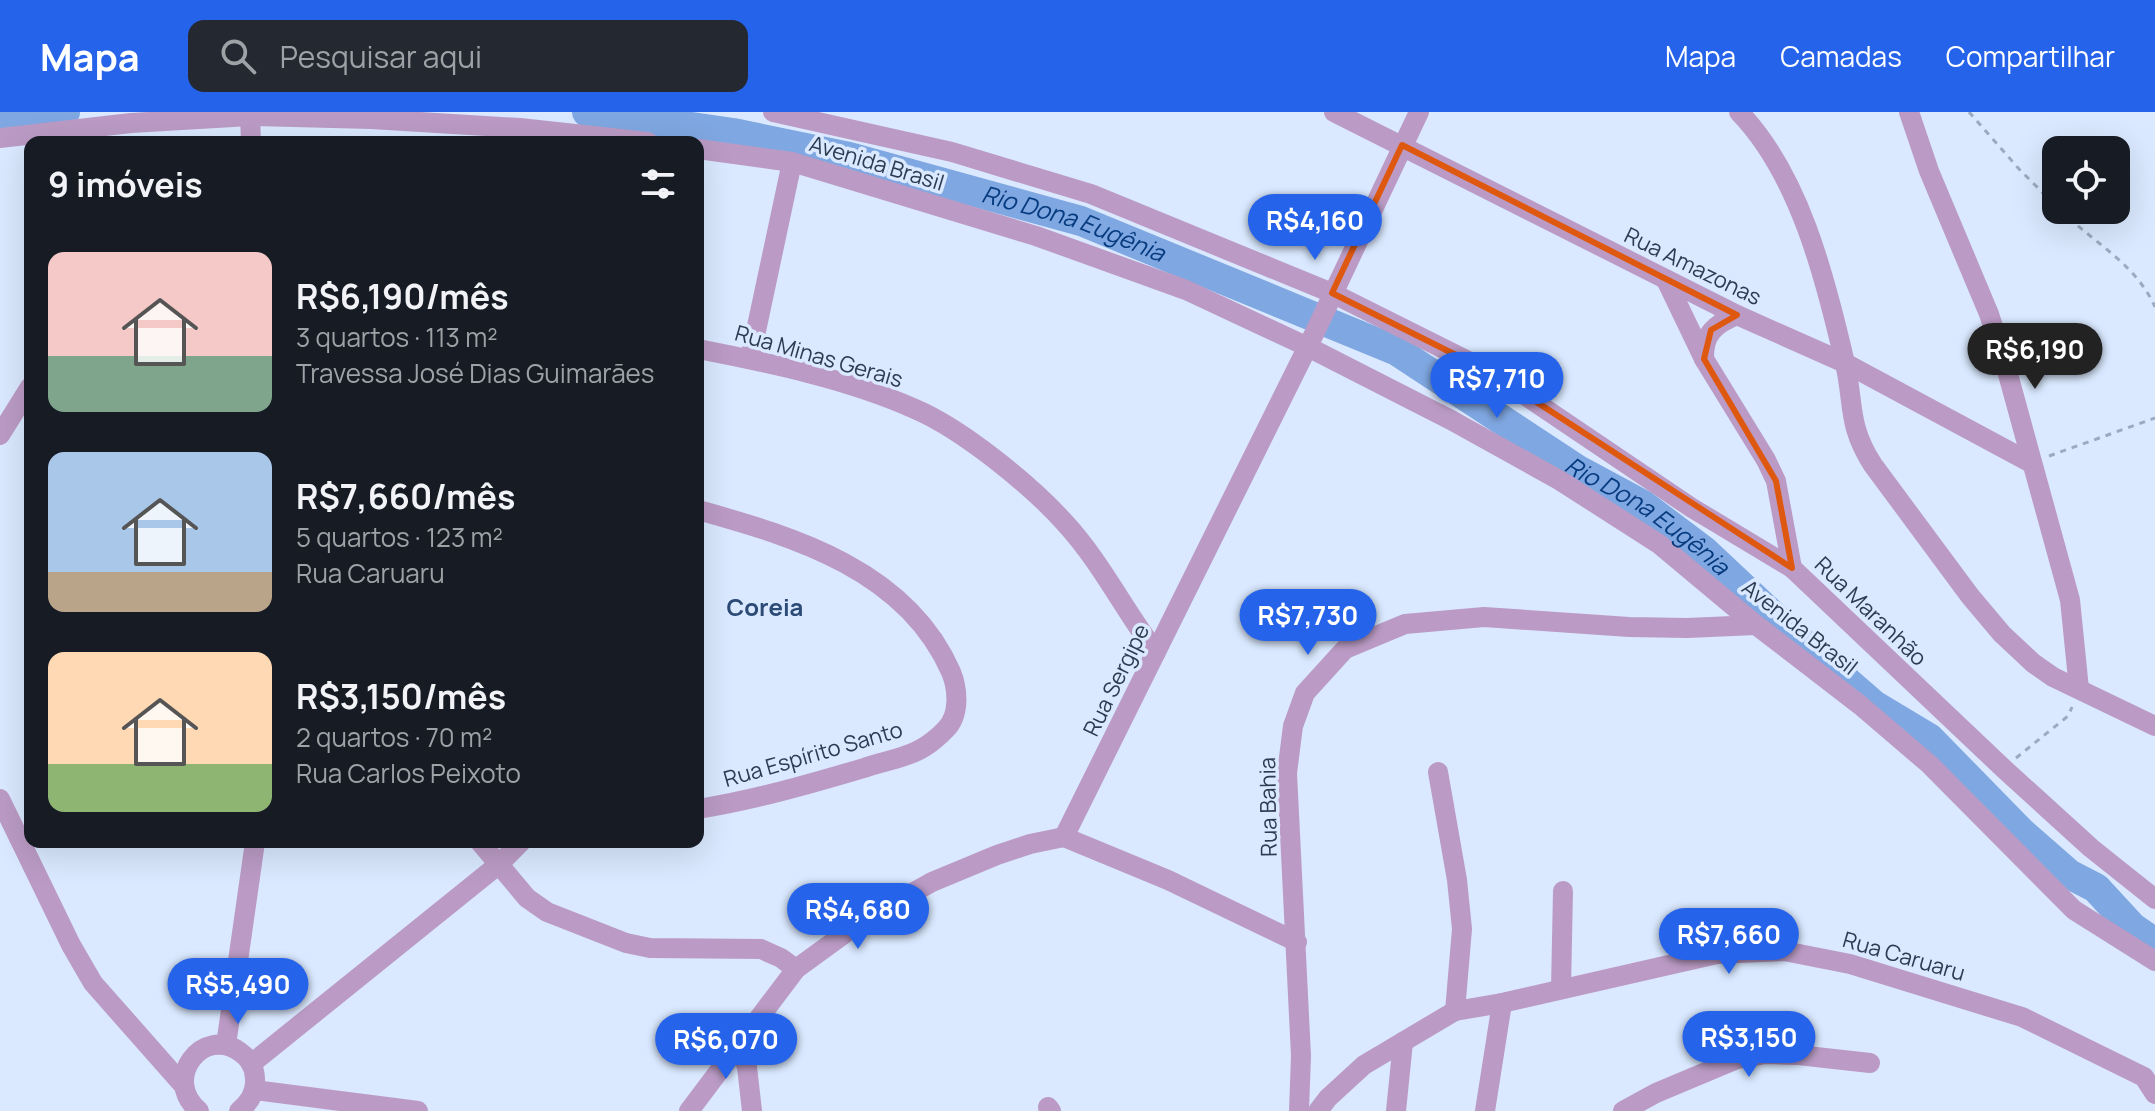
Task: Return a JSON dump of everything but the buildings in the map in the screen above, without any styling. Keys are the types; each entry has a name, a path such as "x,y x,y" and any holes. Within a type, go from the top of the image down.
{"street":[{"name":"Avenida Brasil","path":"773,112 802,114 952,152 1091,194 1330,298 1492,373 1692,508 1792,568"},
{"name":"Rua Amazonas","path":"1334,112 1737,315 1845,363 2031,463"},
{"name":"Rua Sergipe","path":"1064,837 1312,339 1419,112"},
{"path":"1739,112 1769,148 1794,198 1819,268 1845,363 1851,417 1861,446 1873,465 2002,634 2043,670 2155,726"},
{"path":"1909,112 1929,171 1989,314 2006,367 2070,600 2079,689"},
{"path":"250,116 251,136"},
{"path":"0,138 131,123 250,116 371,119 593,136"},
{"name":"Avenida Brasil","path":"704,150 792,162 1036,236 1312,339 1559,480 1659,544 1929,764 2074,910 2155,961"},
{"path":"750,359 792,162"},
{"name":"Rua Maranhão","path":"1666,280 1704,359 1776,481 1792,568 2003,768 2091,848 2155,899"},
{"path":"1704,359 1704,347 1711,330 1720,322 1737,315"},
{"name":"Rua Minas Gerais","path":"704,350 848,385 916,409 968,439 1064,522 1098,564 1156,652"},
{"path":"0,435 24,397"},
{"name":"Rua Espírito Santo","path":"704,512 777,533 860,571 907,605 940,648 956,684 956,706 948,728 917,751 738,803 704,808"},
{"name":"Rua Bahia","path":"1299,1111 1301,1056 1297,942 1287,773 1293,726 1305,693 1345,649 1405,624 1484,617 1629,627 1756,625"},
{"path":"1438,772 1457,880 1462,929 1455,1011"},
{"path":"0,799 71,945 93,983 183,1085 192,1109"},
{"path":"689,1111 796,969 862,921 932,882 1030,844 1064,837 1168,880 1297,942"},
{"path":"226,1045 254,848"},
{"path":"485,848 527,898 547,912 626,943 650,948 761,949 796,969"},
{"path":"251,1064 515,848"},
{"path":"1561,988 1563,891"},
{"name":"Rua Caruaru","path":"1318,1111 1364,1065 1455,1011 1717,954 1784,951 1850,964 2022,1017 2144,1077 2155,1094"},
{"path":"1485,1111 1502,1003"},
{"path":"1396,1111 1403,1042"},
{"path":"739,1043 747,1067 752,1111"},
{"path":"183,1085 184,1074 195,1054 214,1045 236,1049 255,1072 250,1100 239,1111"},
{"path":"1623,1111 1656,1093 1737,1059 1766,1054 1870,1063"},
{"path":"254,1090 418,1111"}],"path":[{"path":"1969,112 2042,192"},
{"path":"2076,224 2146,286 2155,307"},
{"path":"2031,463 2155,418"},
{"path":"2003,768 2068,716 2079,689"}],"highlighted area":[{"path":"1402,145 1737,315 1711,330 1704,359 1776,481 1792,568 1492,373 1332,293"}],"waterway":[{"name":"Rio Dona Eugênia","path":"0,119 65,112"},
{"name":"Rio Dona Eugênia","path":"587,112 733,133 849,157 1081,221 1397,351 1578,470 1643,505 1704,551 1874,705 1929,738 2021,832 2069,874 2096,888 2132,927 2155,943"}],"district":[{"name":"Coreia","path":"765,608"}]}
